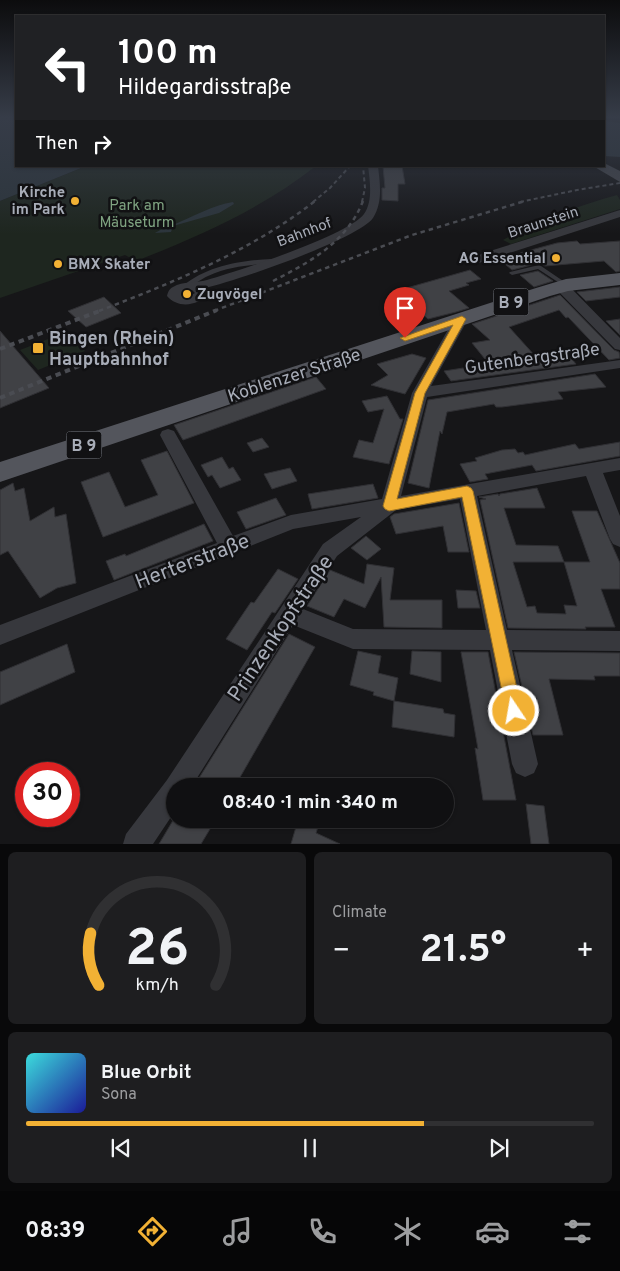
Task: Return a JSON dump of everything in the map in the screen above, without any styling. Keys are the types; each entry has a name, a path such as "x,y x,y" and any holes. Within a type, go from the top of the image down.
{"main road":[{"path":"602,167 618,176"},
{"name":"Koblenzer Straße","path":"0,472 564,286 620,279"}],"street":[{"name":"Bahnhof","path":"192,287 272,261 342,235 364,222 376,202 373,167"},
{"name":"Braunstein","path":"476,260 620,213"},
{"path":"564,286 620,346"},
{"path":"389,506 420,393 462,319"},
{"name":"Gutenbergstraße","path":"420,393 620,364"},
{"path":"168,435 228,545"},
{"name":"Herterstraße","path":"0,635 291,522 620,464"},
{"path":"592,469 620,539"},
{"path":"467,491 525,764"},
{"name":"Prinzenkopfstraße","path":"182,778 330,550 389,506"},
{"path":"288,613 354,639 620,641"},
{"name":"Prinzenkopfstraße","path":"136,844 166,803"}],"lane":[{"path":"512,273 539,267 564,286"}],"green space":[{"name":"Park am Mäuseturm","path":"84,167 315,167 252,208 160,252 136,261 125,255 0,298 0,201"},
{"path":"617,195 620,200 620,209 511,244 503,240 559,214"},
{"path":"66,332 85,351 38,370 20,350"}],"shaded area":[{"path":"0,155 15,155 15,167 84,167 0,201"},
{"path":"605,155 620,155 620,157 605,156"},
{"path":"233,202 234,204 219,213 173,226 171,232 155,233 210,208"}],"building":[{"path":"383,167 402,167 405,184 398,184 398,201 382,200 382,188 385,188"},
{"path":"577,241 580,244 620,241 620,271 616,272 604,261 545,266 539,263 512,270 499,259 522,255 520,253 557,243"},
{"path":"470,270 481,279 466,283 469,285 449,291 469,308 456,312 428,319 396,291"},
{"path":"538,271 553,281 534,287 520,275"},
{"path":"620,287 620,297 586,301 577,292"},
{"path":"560,295 614,350 619,352 620,358 609,360 559,310 509,327 536,357 566,352 576,364 451,381 444,371 489,364 472,343 490,340 472,324"},
{"path":"104,297 121,313 86,327 68,311"},
{"path":"620,319 620,335 606,321"},
{"path":"0,331 49,388 0,408"},
{"path":"412,354 426,358 405,394 371,385 388,375 377,364"},
{"path":"595,374 606,387 558,392 563,399 502,407 496,407 494,404 447,412 442,434 440,431 429,488 408,483 428,400"},
{"path":"316,377 326,389 183,440 174,425"},
{"path":"387,396 400,419 403,419 389,464 353,457 359,440 373,443 384,409 368,412 362,401"},
{"path":"262,438 269,447 253,452 247,443"},
{"path":"620,442 620,456 536,471 532,465 485,474 488,479 470,482 460,464 477,461 475,458 502,450 515,449 518,453 523,452 525,455 575,444 579,449"},
{"path":"167,451 194,503 103,537 81,482 109,472 125,507 158,495 141,460"},
{"path":"222,457 229,469 233,467 241,480 220,488 212,475 208,477 201,465"},
{"path":"290,468 297,481 272,489 264,474"},
{"path":"13,483 15,491 24,488 30,521 54,507 55,517 66,514 76,583 57,588 40,598 8,551 0,555 0,490"},
{"path":"373,484 378,498 312,509 308,494"},
{"path":"537,488 545,508 504,508 516,545 558,546 564,562 590,562 572,511 597,511 620,563 620,589 601,589 615,627 585,627 586,629 508,628 480,500 486,499 479,497 498,494 499,496 500,494","holes":["513,562 564,562 577,606 564,605 566,614 537,613 535,606 527,607"]},
{"path":"276,498 286,515 246,529 237,512"},
{"path":"459,503 469,552 448,552 443,526 396,534 390,517 394,514"},
{"path":"204,524 213,541 114,580 106,561 125,554 126,556"},
{"path":"366,536 381,549 367,560 351,548"},
{"path":"367,564 394,568 390,600 442,600 442,628 384,627 381,577 365,608 344,599 334,617 307,606 330,570 364,584"},
{"path":"278,569 298,579 275,613 272,612 247,650 226,639 251,602 254,603"},
{"path":"456,590 476,591 480,608 458,608"},
{"path":"289,634 315,647 240,778 199,778"},
{"path":"67,644 75,672 0,705 0,672"},
{"path":"358,651 381,656 378,673 398,678 394,701 373,695 374,692 350,685"},
{"path":"412,651 441,652 441,682 410,674"},
{"path":"461,652 488,652 516,800 483,800 475,748 478,749"},
{"path":"514,652 620,653 620,676 594,676 595,680 549,679 563,735 533,735"},
{"path":"394,701 443,709 444,713 455,715 454,737 392,727"},
{"path":"526,804 544,806 549,844 531,844"},
{"path":"168,828 211,828 201,844 159,844"},
{"path":"296,828 318,828 316,833 340,844 291,844"}],"railway":[{"path":"313,202 330,188 349,167"},
{"path":"362,202 365,188 363,167"},
{"path":"520,202 620,183"},
{"path":"99,311 211,264 265,235 315,201"},
{"path":"273,281 314,258 326,249 347,228 363,201"},
{"path":"214,311 412,235 525,201"},
{"path":"0,349 102,310"},
{"path":"0,398 217,310"}],"place":[{"name":"Kirche im Park","path":"75,201"},
{"name":"AG Essential","path":"556,258"},
{"name":"BMX Skater","path":"58,264"},
{"name":"Zugvögel","path":"187,294"},
{"name":"Bingen (Rhein) Hauptbahnhof","path":"38,348"}],"route":[{"path":"405,338 462,319 420,393 389,506 467,491 514,711"}]}
